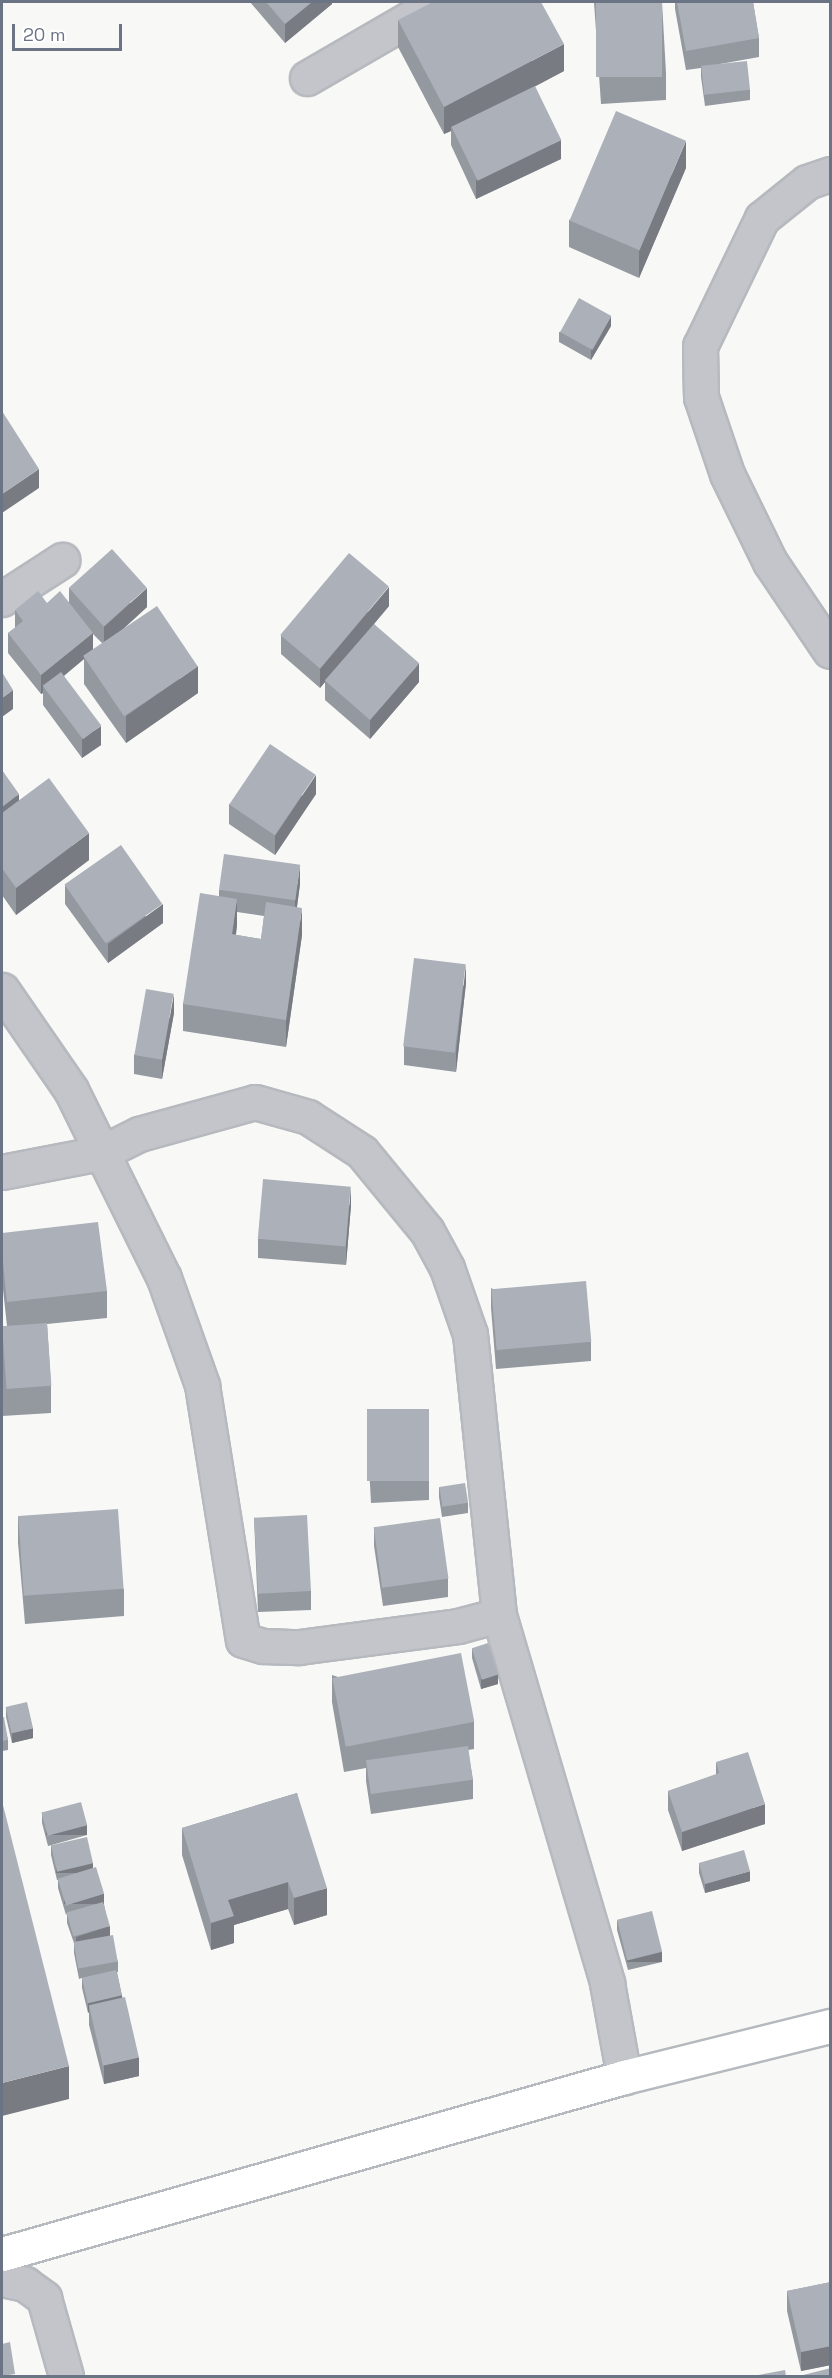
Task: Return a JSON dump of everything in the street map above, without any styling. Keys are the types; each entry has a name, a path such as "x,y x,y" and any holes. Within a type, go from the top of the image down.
{"main road":[{"path":"2,2254 624,2077 831,2026"}],"street":[{"path":"307,78 438,2"},
{"path":"831,174 807,182 762,218 700,346 701,397 726,474 770,562 831,651"},
{"path":"2,599 62,560"},
{"path":"2,990 71,1090 164,1278 202,1385 243,1640 263,1646 299,1647 458,1626 499,1615"},
{"path":"2,1173 101,1153 139,1134 255,1102 308,1117 368,1159 427,1231 447,1268 470,1334 499,1615 607,1983 624,2077"},
{"path":"2,2279 26,2284 44,2298 66,2376"}],"building":[{"path":"266,2 312,2 285,24"},
{"path":"433,2 541,2 564,44 444,107 398,20"},
{"path":"596,2 662,2 662,77 596,77"},
{"path":"677,2 753,2 759,38 686,51"},
{"path":"747,61 750,90 704,95 701,66"},
{"path":"535,86 561,140 478,181 451,127"},
{"path":"616,111 686,141 639,250 570,221"},
{"path":"579,298 611,316 592,350 560,332"},
{"path":"2,411 39,469 2,494"},
{"path":"112,549 147,588 104,626 69,588"},
{"path":"349,553 389,586 320,668 280,635"},
{"path":"38,591 47,603 60,591 93,633 41,675 8,633 23,621 15,610"},
{"path":"157,606 198,667 124,716 83,656"},
{"path":"374,624 419,663 370,720 325,681"},
{"path":"2,672 13,690 2,698"},
{"path":"61,672 101,726 83,739 43,686"},
{"path":"270,744 316,775 275,835 229,805"},
{"path":"2,770 19,794 2,807"},
{"path":"49,778 89,833 16,888 2,868 2,813"},
{"path":"121,845 162,904 106,944 64,885"},
{"path":"224,854 300,865 295,900 219,890"},
{"path":"200,893 237,899 232,934 261,939 266,902 302,908 286,1020 183,1004"},
{"path":"414,958 466,964 455,1053 403,1046"},
{"path":"146,989 174,994 162,1060 134,1055"},
{"path":"263,1179 351,1187 345,1246 258,1239"},
{"path":"98,1222 107,1291 7,1302 2,1233"},
{"path":"586,1281 591,1342 497,1350 491,1289"},
{"path":"47,1323 51,1386 7,1389 2,1326"},
{"path":"367,1409 429,1409 429,1481 367,1481"},
{"path":"465,1483 468,1503 442,1507 439,1487"},
{"path":"118,1509 124,1589 24,1596 18,1516"},
{"path":"307,1515 311,1591 258,1594 254,1518"},
{"path":"440,1518 448,1578 382,1588 374,1527"},
{"path":"488,1643 498,1674 482,1680 472,1648"},
{"path":"461,1653 474,1722 346,1747 332,1678"},
{"path":"27,1702 33,1728 12,1733 6,1707"},
{"path":"2,1717 4,1717 8,1740 2,1741"},
{"path":"468,1746 473,1780 371,1794 366,1760"},
{"path":"748,1752 765,1804 682,1832 668,1791 719,1773 716,1762"},
{"path":"297,1793 327,1888 294,1898 288,1882 228,1900 234,1916 211,1923 182,1828"},
{"path":"2,1801 69,2066 2,2083"},
{"path":"81,1802 87,1825 48,1836 41,1813"},
{"path":"87,1837 93,1863 57,1872 51,1845"},
{"path":"744,1850 750,1871 705,1884 699,1863"},
{"path":"96,1867 104,1894 66,1905 58,1879"},
{"path":"103,1902 110,1926 73,1937 66,1912"},
{"path":"652,1911 662,1952 627,1960 617,1920"},
{"path":"113,1935 118,1962 78,1969 74,1942"},
{"path":"116,1970 122,1995 88,2003 82,1978"},
{"path":"125,1997 139,2057 103,2066 89,2005"},
{"path":"831,2282 831,2346 801,2352 787,2291"},
{"path":"10,2342 15,2374 2,2376 2,2344"},
{"path":"831,2368 831,2376 803,2376 803,2375"},
{"path":"785,2370 786,2376 753,2376"}]}
